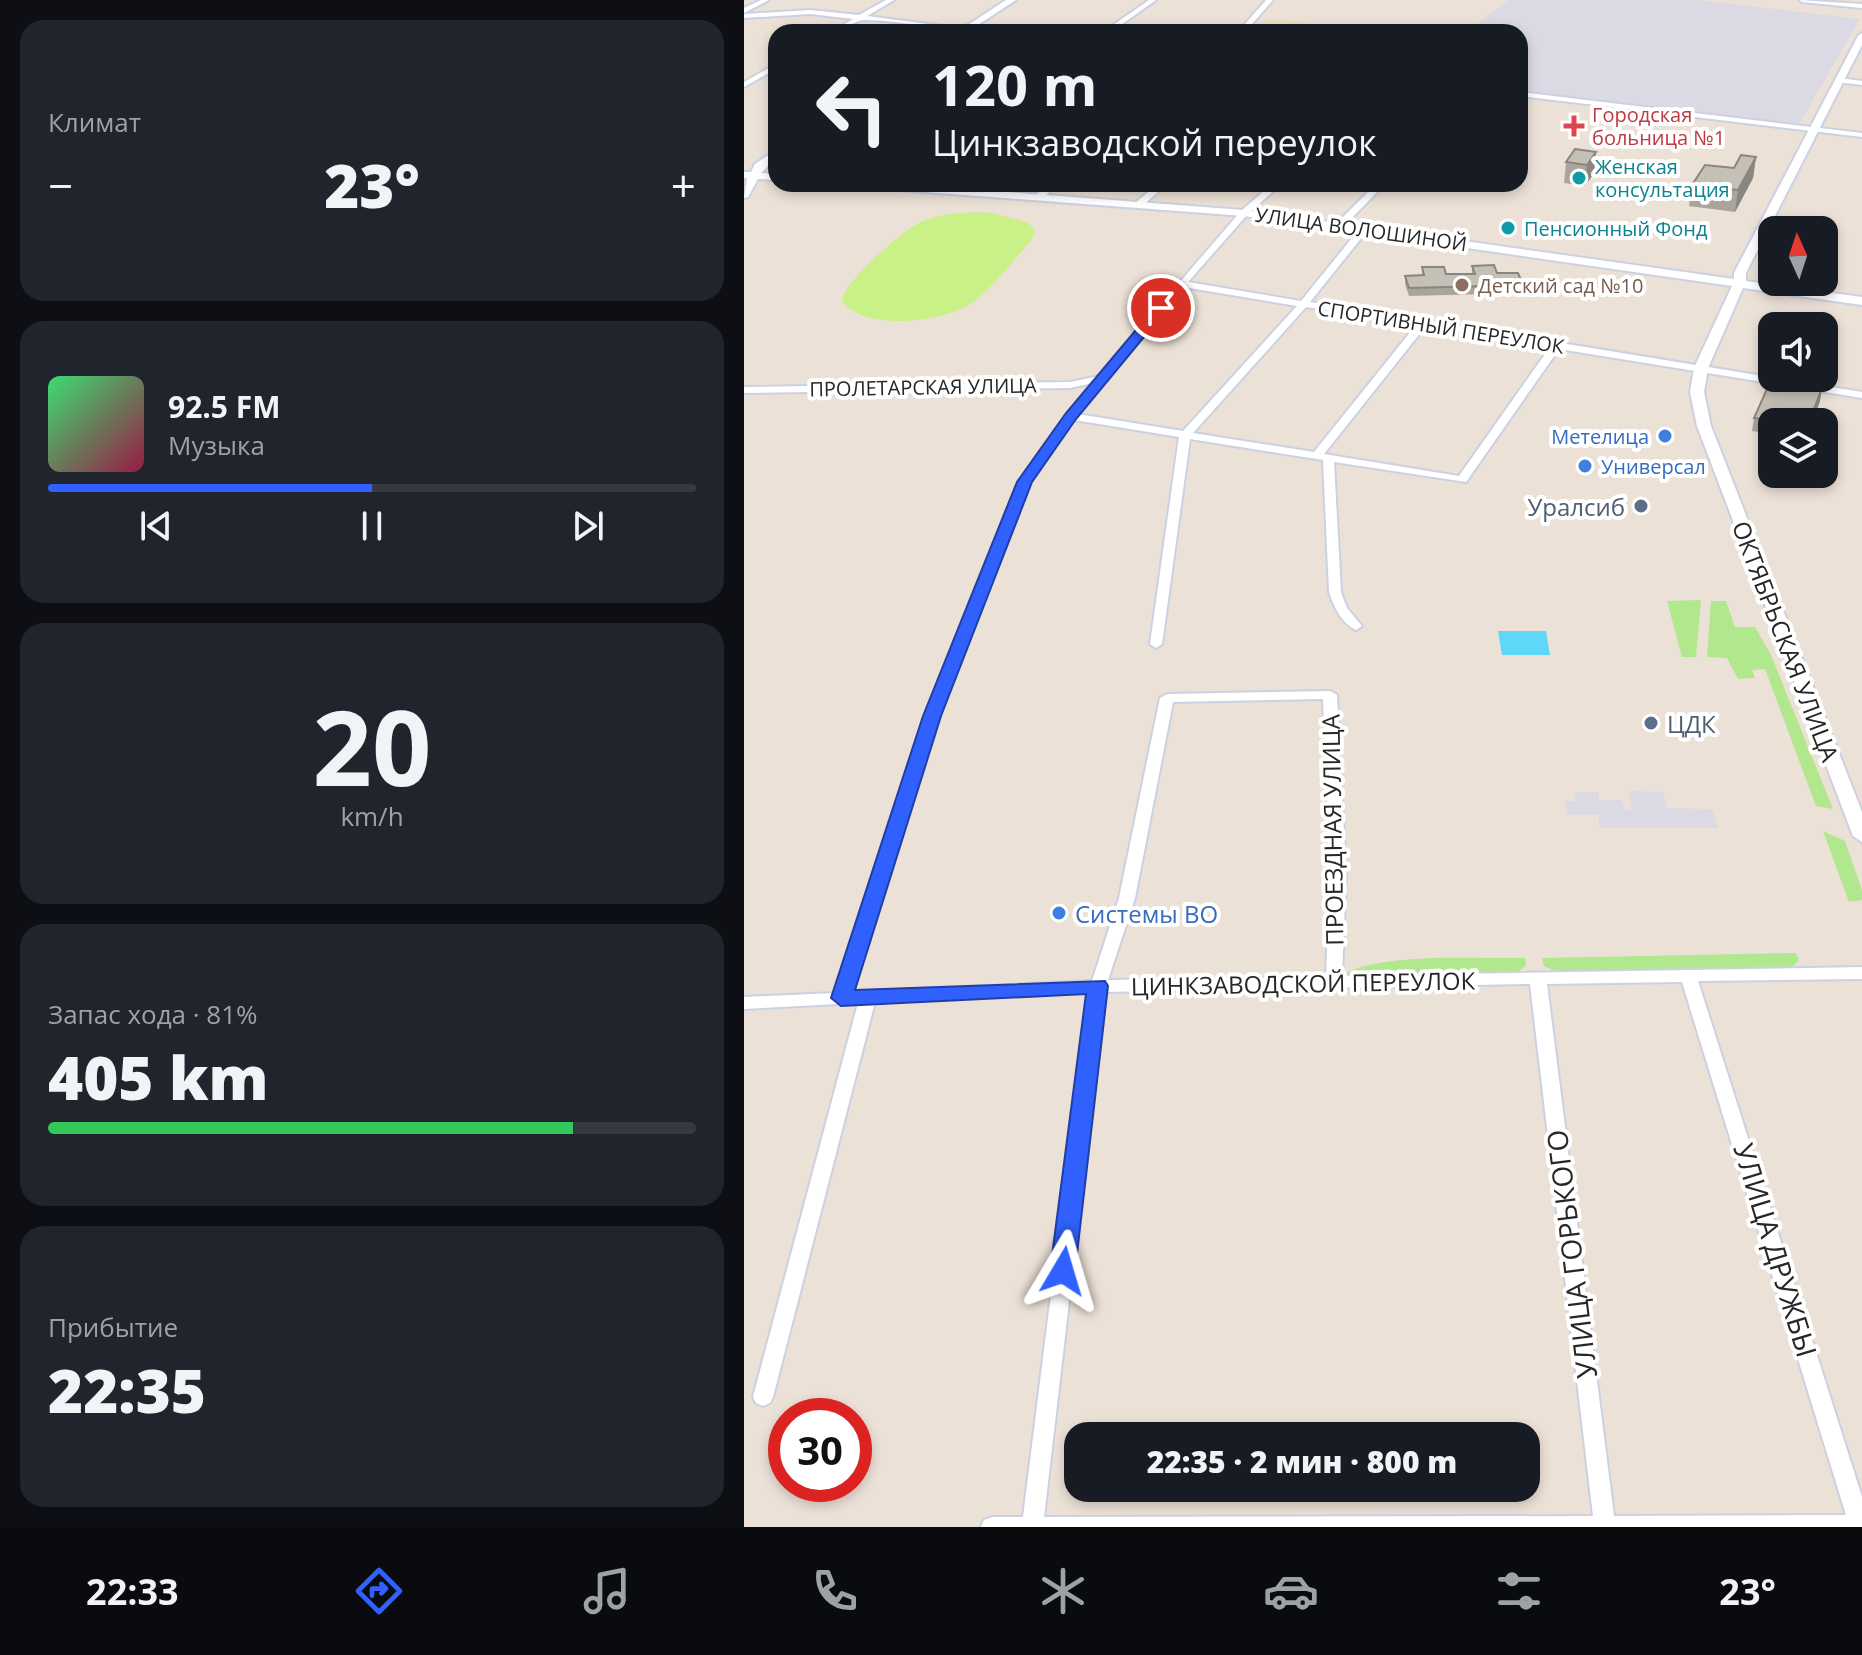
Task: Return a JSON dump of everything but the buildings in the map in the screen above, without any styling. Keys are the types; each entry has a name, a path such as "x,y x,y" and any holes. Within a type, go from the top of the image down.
{"street":[{"path":"744,14 766,0"},
{"path":"848,24 891,0"},
{"path":"974,24 1012,0"},
{"path":"1118,24 1153,0"},
{"path":"1248,24 1270,0"},
{"path":"1802,0 1862,6"},
{"path":"744,14 810,12 907,24"},
{"path":"1701,368 1740,282 1740,273 1862,36"},
{"path":"744,85 768,71"},
{"path":"1839,80 1862,83"},
{"path":"1528,95 1862,135"},
{"path":"744,195 748,175 768,159"},
{"path":"748,175 768,176"},
{"name":"УЛИЦА ВОЛОШИНОЙ","path":"979,192 1244,213 1862,301"},
{"path":"1039,197 1045,192"},
{"path":"1138,205 1153,192"},
{"path":"841,998 932,716 1025,482 1102,378 1244,213 1268,192"},
{"path":"1339,226 1373,192"},
{"path":"1156,644 1185,435 1303,305 1364,229"},
{"name":"СПОРТИВНЫЙ ПЕРЕУЛОК","path":"1181,284 1862,395"},
{"path":"1356,626 1341,609 1335,592 1323,457 1422,324"},
{"path":"1071,416 1462,480 1556,345"},
{"name":"ОКТЯБРЬСКАЯ УЛИЦА","path":"1701,368 1697,392 1704,426 1862,836"},
{"name":"ПРОЛЕТАРСКАЯ УЛИЦА","path":"744,390 1070,385 1102,378"},
{"path":"1070,385 1084,400"},
{"name":"ПРОЕЗДНАЯ УЛИЦА","path":"1098,986 1127,898 1167,698 1330,695 1338,875 1334,983"},
{"name":"ЦИНКЗАВОДСКОЙ ПЕРЕУЛОК","path":"744,1003 1098,986 1862,973"},
{"name":"УЛИЦА ДРУЖБЫ","path":"1689,977 1861,1525"},
{"name":"УЛИЦА ГОРЬКОГО","path":"1538,980 1604,1525"},
{"path":"1032,1526 1098,986"},
{"path":"763,1397 868,997"},
{"path":"992,1527 1861,1525"}],"shaded area":[{"path":"1508,0 1698,0 1860,19 1798,126 1528,93 1528,24 1477,24"},
{"path":"1269,19 1320,24 1262,24"},
{"path":"1629,791 1663,792 1667,808 1712,809 1718,828 1600,828 1598,815 1567,815 1565,801 1576,801 1575,792 1598,792 1599,800 1622,800 1625,810 1632,810"}],"green space":[{"path":"993,213 1029,223 1035,231 1031,241 987,291 970,304 942,315 904,321 867,317 852,311 842,301 844,293 862,271 919,223 946,215"},
{"path":"1701,600 1696,657 1682,657 1667,601"},
{"path":"1711,601 1726,601 1735,627 1755,627 1771,655 1833,809 1816,806 1765,669 1752,670 1755,678 1738,679 1727,658 1707,657"},
{"path":"1823,831 1845,841 1862,890 1862,900 1849,902"},
{"path":"1796,953 1799,960 1792,967 1555,971 1544,966 1542,958"},
{"path":"1525,958 1526,965 1518,972 1342,975 1359,968 1404,960"}],"water":[{"path":"1498,631 1546,631 1550,655 1502,655"}],"place":[{"name":"Городская больница №1","path":"1574,126"},
{"name":"Женская консультация","path":"1579,178"},
{"name":"Пенсионный Фонд","path":"1508,228"},
{"name":"Детский сад №10","path":"1462,285"},
{"name":"Метелица","path":"1665,436"},
{"name":"Универсал","path":"1585,466"},
{"name":"Уралсиб","path":"1641,506"},
{"name":"ЦДК","path":"1651,723"},
{"name":"Системы ВО","path":"1059,913"}],"route":[{"path":"1063,1271 1098,986 841,998 932,716 962,648 1025,482 1071,416 1161,308"}]}
